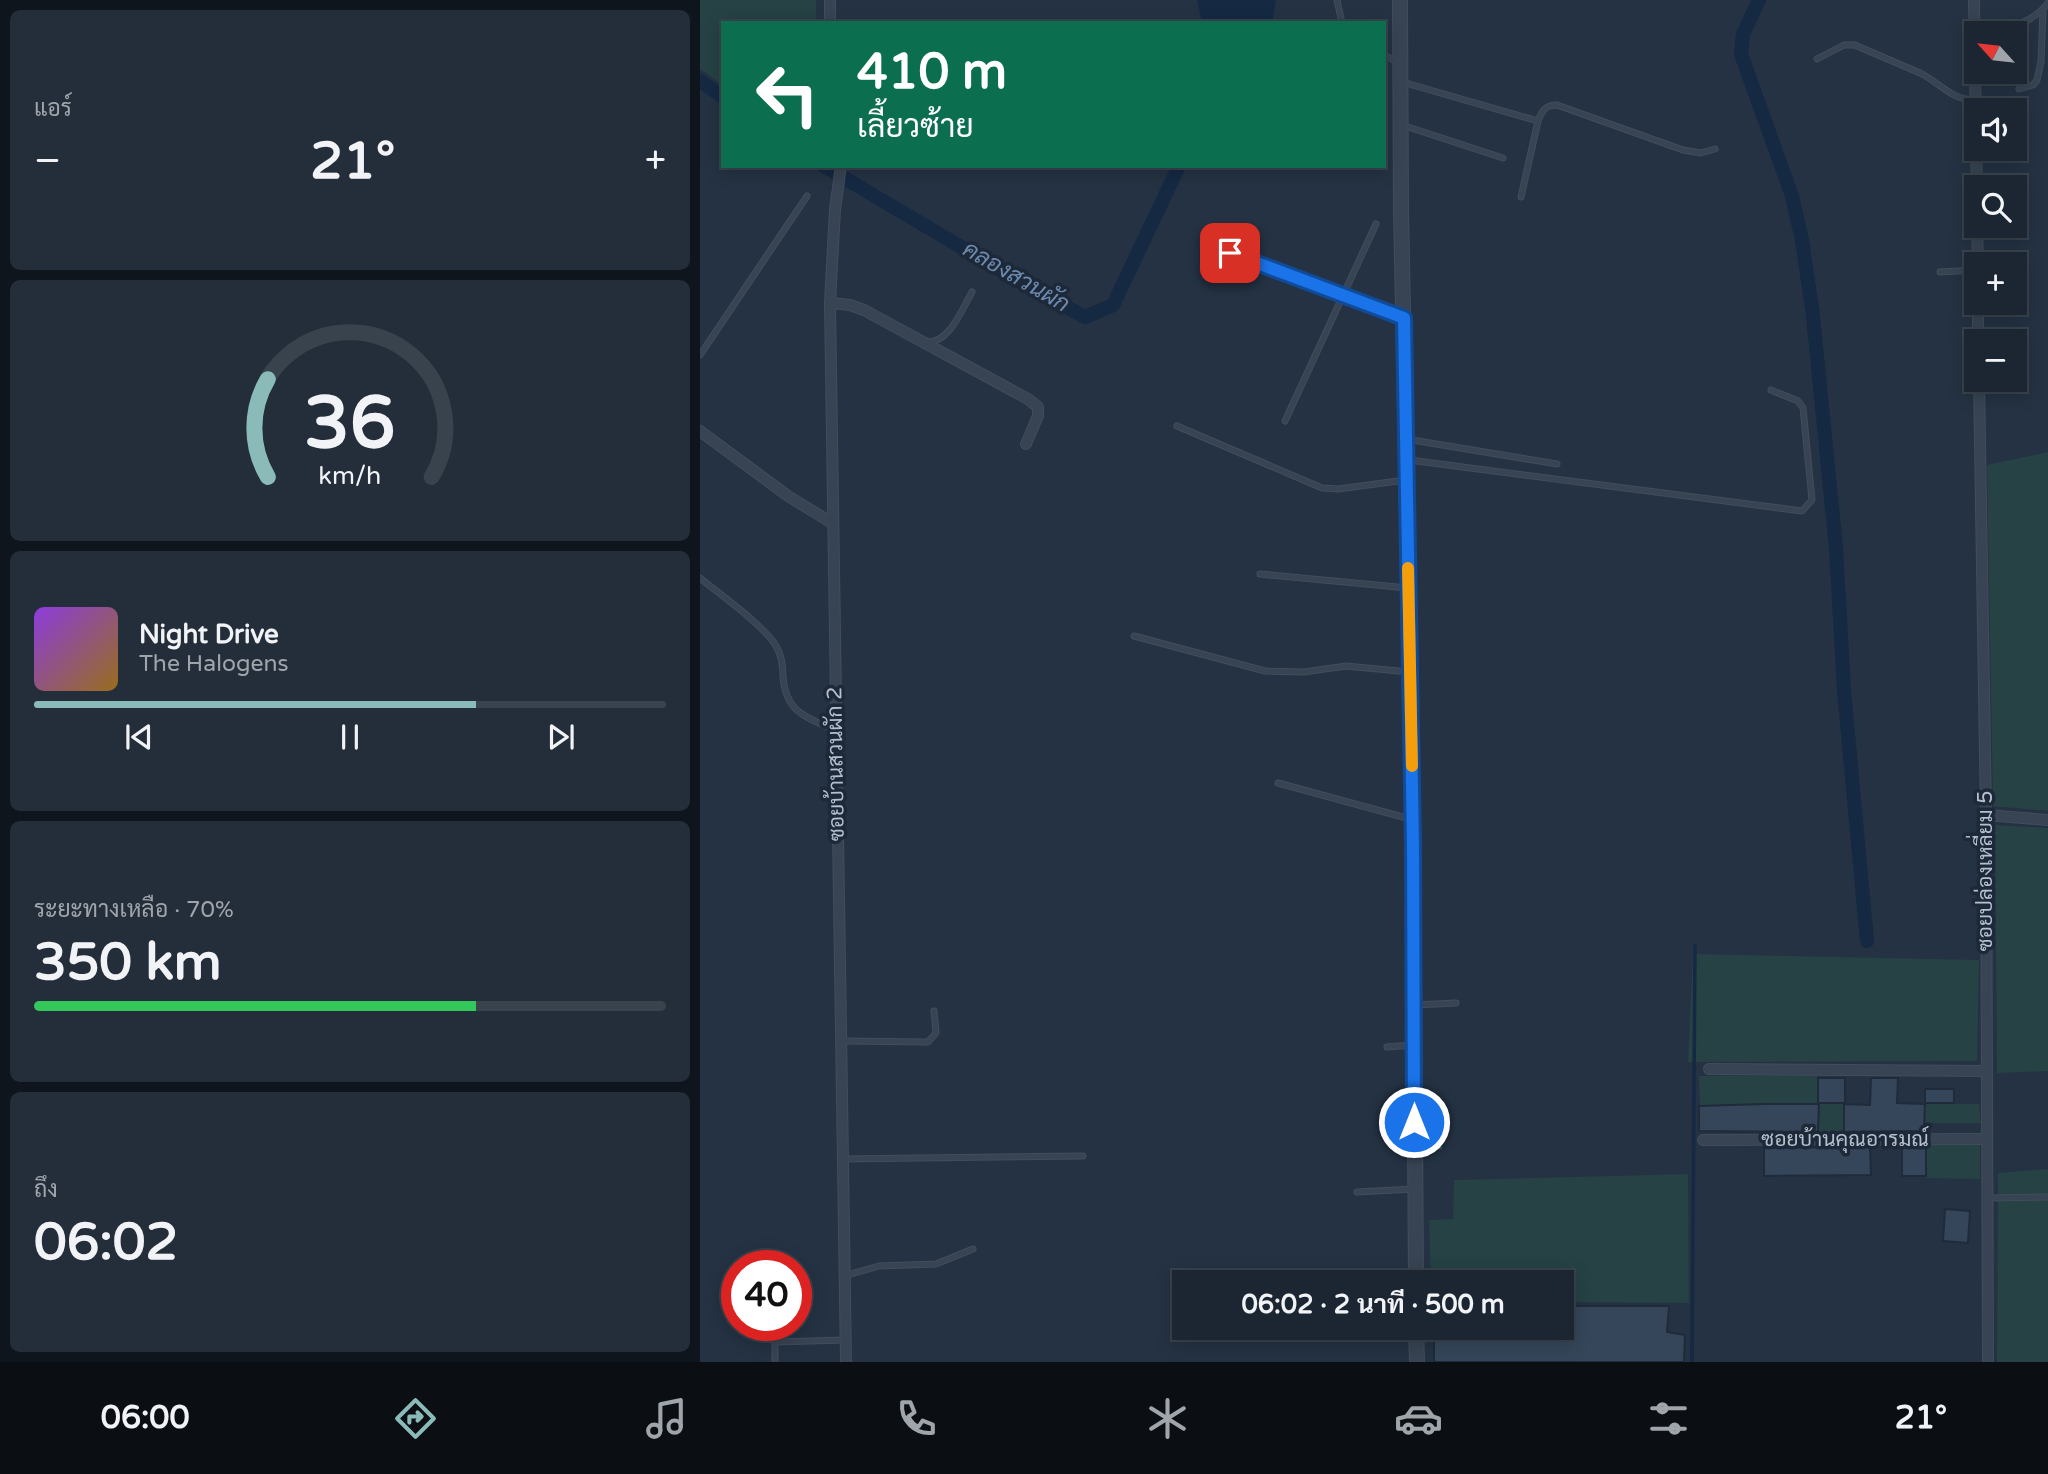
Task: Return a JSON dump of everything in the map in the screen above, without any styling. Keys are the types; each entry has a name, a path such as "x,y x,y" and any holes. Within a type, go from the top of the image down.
{"street":[{"path":"830,0 830,21"},
{"path":"1400,0 1413,820 1416,1270"},
{"path":"1974,0 1977,21"},
{"name":"ซอยบ้านสวนผัก 2","path":"842,169 838,186 830,303 846,1362"},
{"path":"830,303 864,310 1028,399 1038,407 1038,416 1026,444"},
{"name":"ซอยปล่องเหลี่ยม 5","path":"1979,392 1986,815 1988,1362"},
{"path":"700,431 788,496 832,523"},
{"path":"1986,815 2048,820"},
{"path":"1709,1069 1986,1071"},
{"name":"ซอยบ้านคุณอารมณ์","path":"1703,1140 1987,1139"},
{"path":"1416,1340 1417,1362"}],"lane":[{"path":"1337,0 1342,21"},
{"path":"2026,21 2043,10 2048,3"},
{"path":"2019,89 2033,85 2039,73 2043,10"},
{"path":"1817,59 1843,45 1855,45 1923,75 1951,95 1964,100"},
{"path":"1386,56 1401,64"},
{"path":"1402,82 1538,121"},
{"path":"1521,197 1538,121 1543,109 1557,105 1683,150 1701,153 1715,149"},
{"path":"1402,125 1503,158"},
{"path":"700,355 807,196"},
{"path":"1285,421 1376,224"},
{"path":"1230,253 1404,318"},
{"path":"1940,272 1964,271"},
{"path":"922,341 937,342 944,336 972,292"},
{"path":"1406,460 1802,511 1812,500 1803,408 1798,401 1771,390"},
{"path":"1177,426 1322,488 1338,489 1406,480"},
{"path":"1406,439 1557,464"},
{"path":"1261,574 1408,588"},
{"path":"700,578 765,633 776,646 782,661 788,702 798,713 835,730"},
{"path":"1133,636 1265,671 1304,672 1346,666 1409,672"},
{"path":"1278,783 1413,820"},
{"path":"1415,1005 1456,1003"},
{"path":"841,1041 928,1042 936,1032 934,1011"},
{"path":"1388,1046 1414,1045"},
{"path":"842,1159 1083,1156"},
{"path":"1357,1192 1414,1189"},
{"path":"1987,1198 2048,1197"},
{"path":"844,1276 879,1266 936,1264 973,1249"},
{"path":"775,1362 775,1342 846,1340"}],"green space":[{"path":"700,0 816,0 816,21 721,21 721,84 700,69"},
{"path":"2048,452 2048,811 1993,806 1987,465"},
{"path":"1995,825 2048,828 2048,1071 1997,1073"},
{"path":"1693,954 1979,960 1977,1061 1688,1062"},
{"path":"1818,1075 1818,1103 1700,1106 1699,1076"},
{"path":"1819,1104 1844,1104 1843,1133 1818,1133"},
{"path":"1925,1104 1979,1104 1981,1123 1925,1123"},
{"path":"1926,1144 1980,1144 1980,1179 1925,1178"},
{"path":"2048,1169 2048,1362 1997,1362 1998,1173"},
{"path":"1688,1174 1689,1303 1574,1302 1574,1270 1431,1270 1429,1220 1453,1219 1454,1180"}],"water":[{"path":"1197,0 1276,0 1272,21 1202,21"}],"building":[{"path":"1818,1078 1845,1078 1845,1103 1818,1103"},
{"path":"1871,1078 1898,1078 1897,1103 1925,1104 1924,1131 1844,1132 1844,1104 1870,1105"},
{"path":"1925,1089 1954,1089 1954,1103 1925,1103"},
{"path":"1819,1104 1818,1132 1699,1131 1699,1106"},
{"path":"1870,1147 1871,1175 1764,1176 1764,1148"},
{"path":"1902,1147 1926,1148 1926,1176 1902,1176"},
{"path":"1945,1209 1970,1211 1968,1243 1943,1241"},
{"path":"1574,1306 1669,1306 1667,1332 1685,1335 1684,1362 1434,1362 1434,1340 1574,1340"}],"waterway":[{"path":"1759,0 1743,34 1741,54 1792,196 1802,240 1813,316 1836,548 1844,690 1867,941"},
{"name":"คลองสวนผัก","path":"700,81 721,96"},
{"name":"คลองสวนผัก","path":"827,168 1085,317 1113,305 1178,168"},
{"path":"1692,1362 1695,946"}],"slow traffic":[{"path":"1408,568 1412,766"}],"route":[{"path":"1230,253 1404,318 1415,1005 1414,1122"}]}
